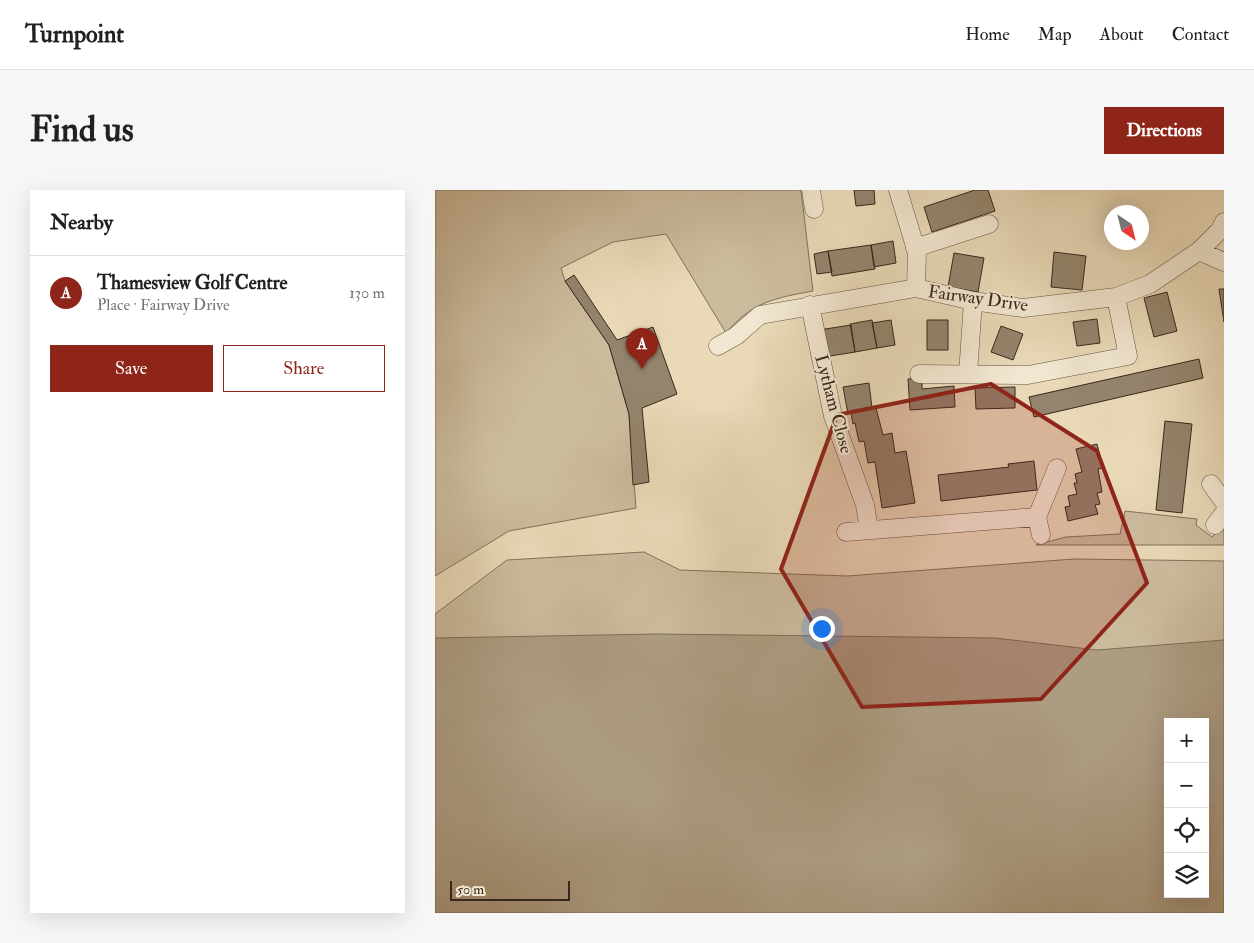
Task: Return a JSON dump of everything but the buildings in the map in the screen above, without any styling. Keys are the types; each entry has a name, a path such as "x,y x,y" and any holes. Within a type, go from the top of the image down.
{"street":[{"path":"811,190 814,208"},
{"path":"898,190 915,248 916,288"},
{"name":"Fairway Drive","path":"718,346 737,336 760,315 916,288 973,301 1023,308 1116,298 1150,284 1199,251 1220,230 1224,222"},
{"path":"915,248 989,224"},
{"path":"1199,251 1224,262"},
{"path":"919,374 992,373 1027,375 1128,356 1116,298"},
{"path":"968,374 973,301"},
{"name":"Lytham Close","path":"810,305 833,416 865,505 869,530"},
{"path":"1041,535 1037,517 1057,468"},
{"path":"1211,484 1224,502"},
{"path":"847,532 1037,517"}],"highlighted area":[{"path":"991,384 1097,451 1147,583 1041,699 862,707 781,569 837,415"}],"shaded area":[{"path":"435,190 801,190 813,291 765,303 745,314 726,333 666,234 613,242 561,268 565,281 609,345 629,414 636,508 509,531 435,576"},
{"path":"1125,511 1197,519 1196,525 1212,537 1224,525 1224,545 1036,545 1066,537 1120,534"},
{"path":"644,552 680,570 847,576 1074,559 1224,561 1224,777 1209,734 1209,718 1164,718 1164,723 435,913 435,614 507,560"},
{"path":"657,634 995,638 1097,650 1224,640 1224,913 435,913 435,638"}],"place":[{"name":"Thamesview Golf Centre","path":"642,369"}]}
